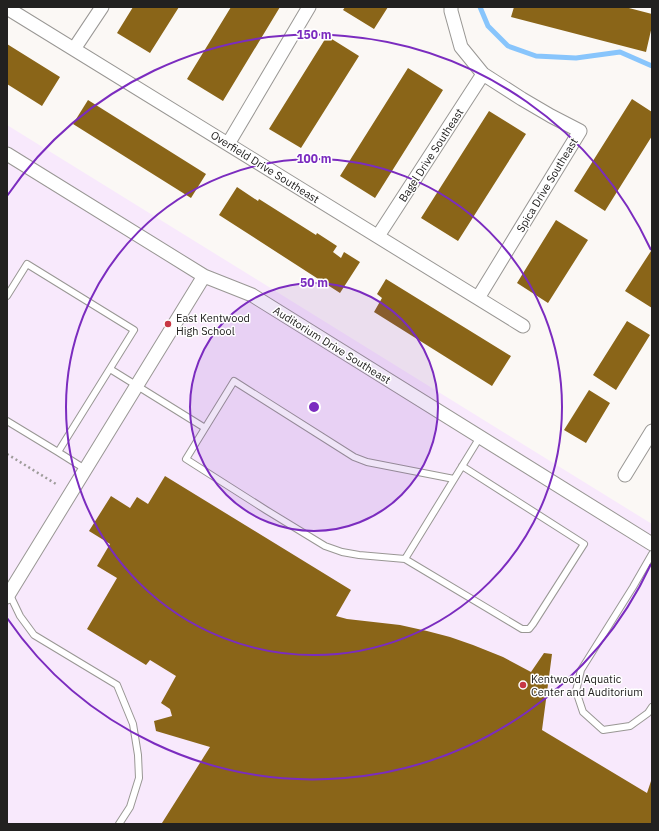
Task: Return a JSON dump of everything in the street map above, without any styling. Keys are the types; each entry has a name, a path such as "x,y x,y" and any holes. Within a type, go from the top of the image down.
{"street":[{"path":"74,49 102,7"},
{"path":"228,144 308,7"},
{"name":"Spica Drive Southeast","path":"451,7 461,46 483,74 551,116 580,131 478,298"},
{"name":"Overfield Drive Southeast","path":"7,8 523,326"},
{"name":"Bagel Drive Southeast","path":"378,236 483,74"},
{"name":"Auditorium Drive Southeast","path":"7,154 204,276 252,296 652,544"},
{"path":"8,595 204,276"},
{"path":"625,475 652,431"}],"lane":[{"path":"7,296 27,264 134,330 58,452"},
{"path":"110,369 205,428"},
{"path":"454,479 367,462 354,457 234,381 186,459 325,546 342,552 359,555 405,559 522,628 529,629 534,624 584,544 462,466"},
{"path":"7,421 86,470"},
{"path":"405,559 480,437"},
{"path":"652,554 581,670 576,691 583,712 603,730 630,726 648,713 652,707"},
{"path":"8,595 20,616 34,635 117,685 132,724 138,755 139,778 130,807 119,824"}],"path":[{"path":"7,454 56,484"}],"shaded area":[{"name":"East Kentwood High School","path":"7,125 652,524 652,824 7,824"}],"building":[{"path":"133,7 179,7 150,53 117,33"},
{"path":"231,7 280,7 223,101 187,79"},
{"path":"345,7 388,7 374,29 343,10"},
{"path":"514,7 625,7 652,14 652,26 646,52 511,17"},
{"path":"327,36 359,56 301,148 269,129"},
{"path":"7,44 60,77 42,106 7,84"},
{"path":"408,68 443,90 375,198 340,176"},
{"path":"632,99 652,112 652,136 605,211 574,191"},
{"path":"88,100 206,174 191,198 73,124"},
{"path":"489,111 526,134 458,241 421,218"},
{"path":"237,187 258,201 259,199 316,235 317,233 337,246 333,252 341,258 344,252 360,262 340,293 219,215"},
{"path":"556,220 588,240 548,303 517,283"},
{"path":"651,251 652,252 652,308 625,291"},
{"path":"386,279 511,356 492,386 374,312 382,298 377,294"},
{"path":"627,321 650,335 616,390 593,375"},
{"path":"589,390 610,403 586,443 564,430"},
{"path":"165,476 351,590 336,616 347,619 400,625 450,637 503,657 531,672 544,653 552,654 542,730 647,793 651,781 652,824 162,823 210,747 156,731 154,721 172,716 170,709 161,703 176,676 150,660 146,665 87,629 117,578 97,566 110,544 89,531 111,496 130,508 137,497 148,504"}],"waterway":[{"path":"480,7 488,26 508,46 536,56 576,58 620,52 652,66"}],"place":[{"name":"East Kentwood High School","path":"168,324"},
{"name":"Kentwood Aquatic Center and Auditorium","path":"523,685"}]}
